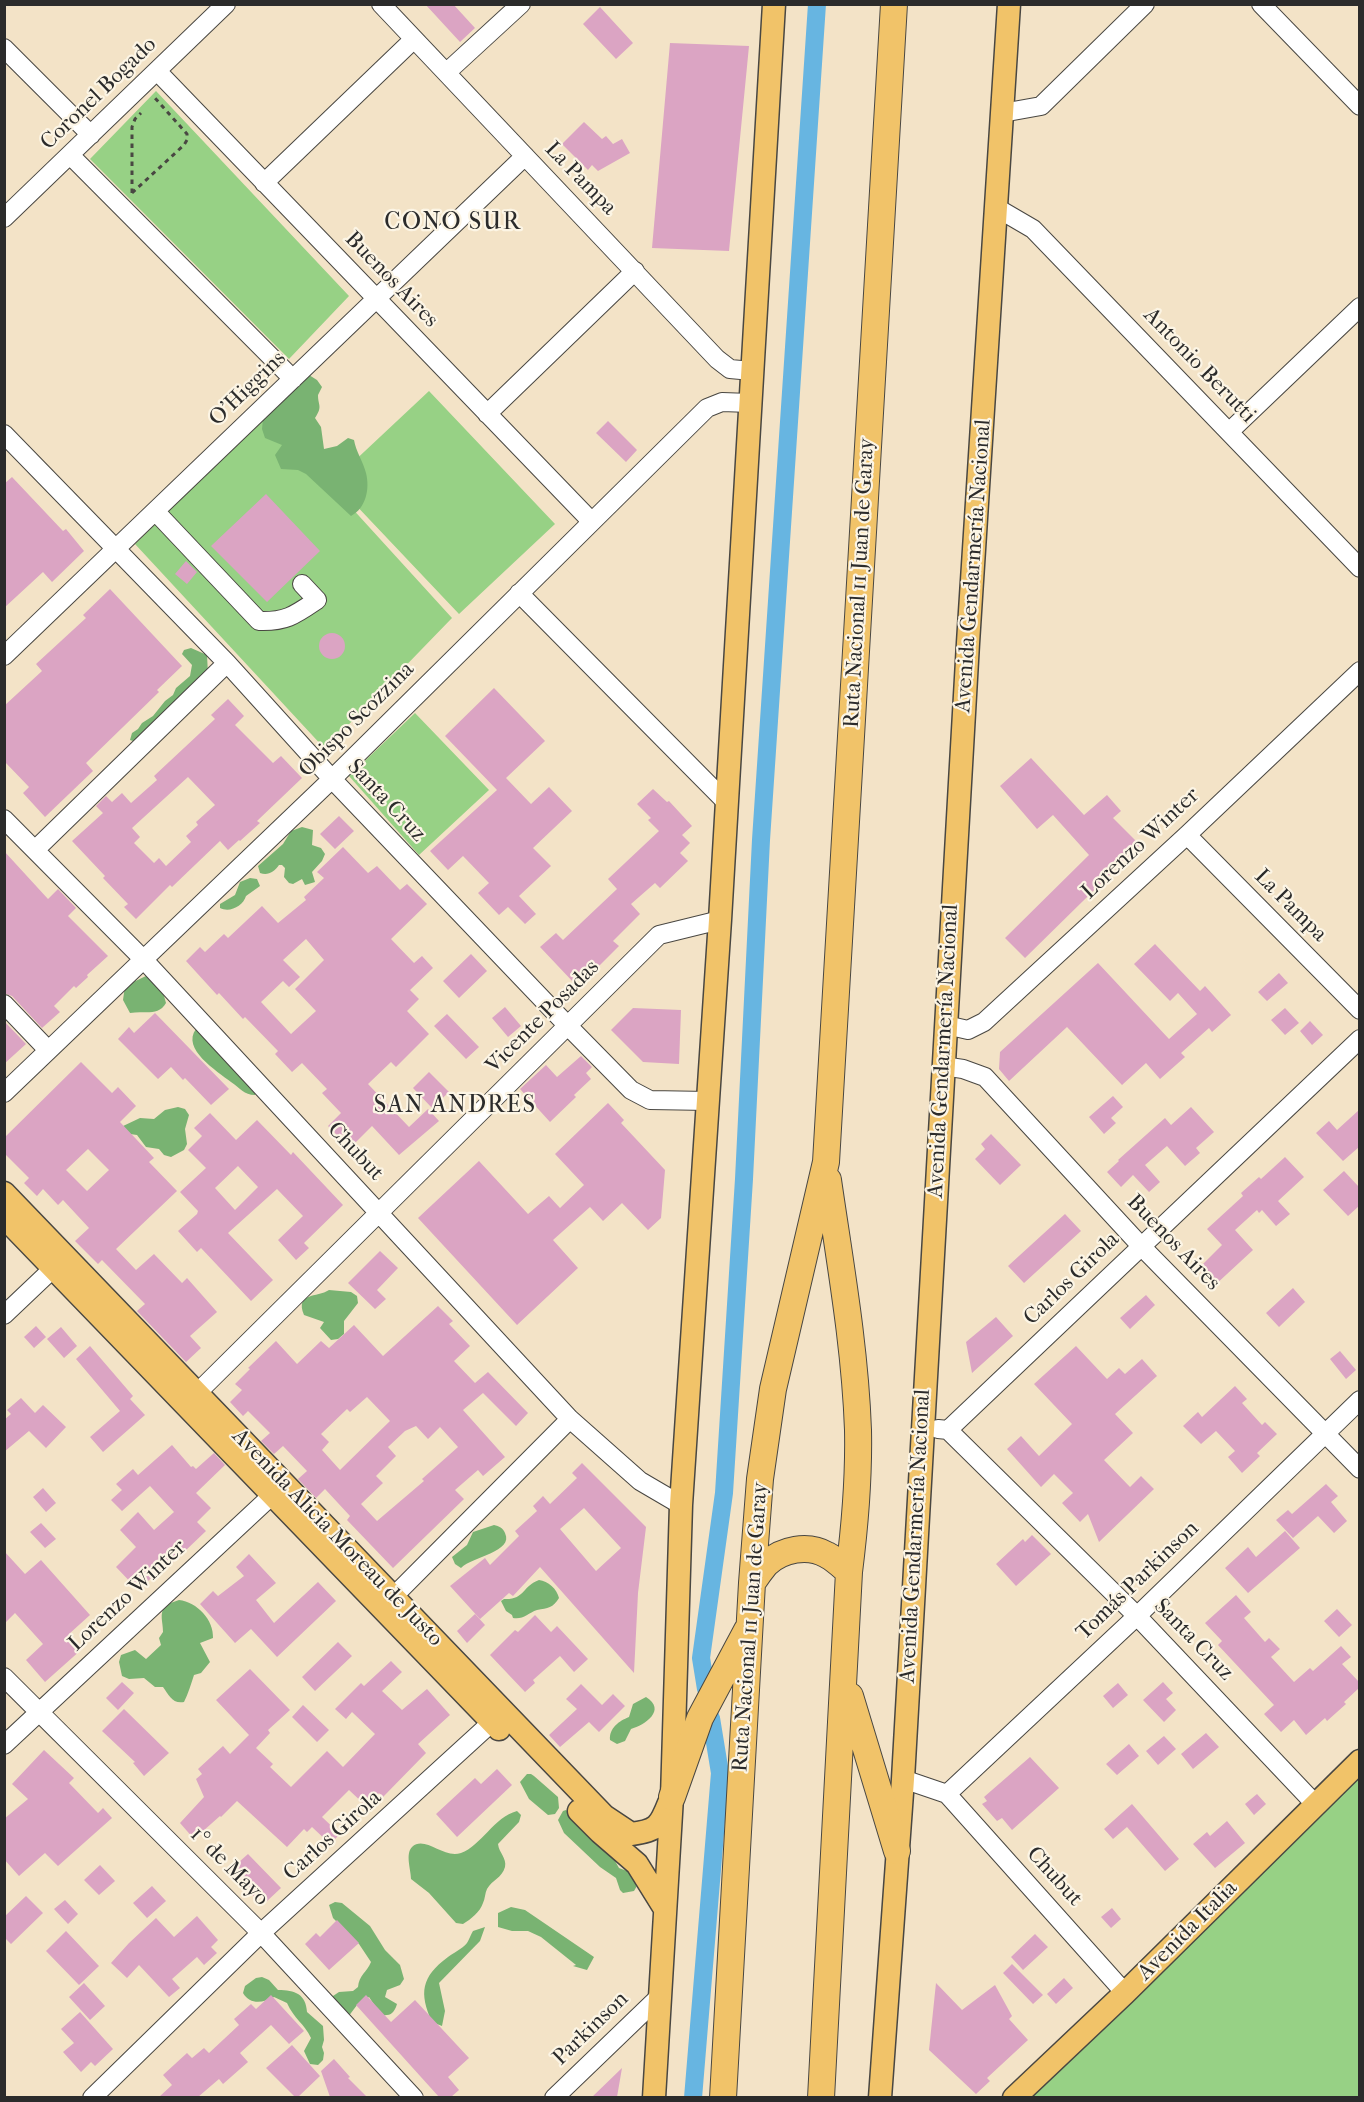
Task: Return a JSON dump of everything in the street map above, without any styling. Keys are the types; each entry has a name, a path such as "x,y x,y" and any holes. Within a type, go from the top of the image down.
{"highway":[{"name":"Ruta Nacional 11 Juan de Garay","path":"723,2097 760,1479 772,1389 826,1162 894,4"},
{"name":"Ruta Nacional 11 Juan de Garay","path":"821,2097 849,1572 857,1502 858,1430 852,1352 826,1162"},
{"path":"752,1583 766,1564 798,1549 813,1549 828,1555 849,1572"},
{"path":"672,1797 700,1718 751,1622"},
{"path":"845,1679 897,1851"}],"main road":[{"path":"654,2097 672,1797 681,1505 720,920 774,4"},
{"name":"Avenida Gendarmería Nacional","path":"880,2097 903,1779 943,1066 1009,4"},
{"name":"Avenida Alicia Moreau de Justo","path":"4,1193 60,1262 498,1717 600,1833 637,1864 665,1910"},
{"name":"Avenida Alicia Moreau de Justo","path":"4,1217 60,1262"},
{"name":"Avenida Alicia Moreau de Justo","path":"498,1717 604,1816 631,1834 648,1832 661,1824 672,1797"},
{"name":"Avenida Italia","path":"1014,2097 1125,1993 1359,1761"}],"street":[{"name":"Coronel Bogado","path":"4,218 91,135 163,77 226,4"},
{"name":"La Pampa","path":"381,4 717,359 730,369 752,371"},
{"path":"447,72 521,4"},
{"path":"1002,113 1041,106 1145,4"},
{"path":"1261,4 1359,106"},
{"path":"264,183 414,39"},
{"path":"4,48 91,135"},
{"name":"Buenos Aires","path":"163,77 591,521"},
{"path":"70,155 125,199 293,379"},
{"name":"O'Higgins","path":"4,656 525,156"},
{"name":"Antonio Berutti","path":"997,208 1033,229 1359,568"},
{"path":"487,414 635,271"},
{"path":"1229,432 1359,307"},
{"name":"Obispo Scozzina","path":"4,1093 332,779 707,408 722,402 750,403"},
{"name":"Santa Cruz","path":"4,434 227,663 332,779 632,1090 650,1100 708,1101"},
{"path":"155,511 259,621 276,622 291,618 317,600 302,584"},
{"path":"519,593 727,802"},
{"path":"35,850 227,663"},
{"name":"Lorenzo Winter","path":"946,1025 968,1030 984,1022 1187,835 1359,671"},
{"name":"Chubut","path":"4,819 144,960 570,1419 640,1481 681,1505"},
{"name":"La Pampa","path":"1187,835 1359,1010"},
{"name":"Vicente Posadas","path":"191,1399 659,935 720,920"},
{"path":"4,1004 48,1050"},
{"name":"Carlos Girola","path":"948,1430 1359,1039"},
{"name":"Buenos Aires","path":"943,1066 963,1069 985,1077 1141,1246 1326,1433 1359,1470"},
{"path":"4,1315 60,1262"},
{"name":"Tomás Parkinson","path":"947,1794 1137,1616 1359,1400"},
{"path":"387,1602 570,1419"},
{"path":"922,1427 948,1430"},
{"name":"Santa Cruz","path":"948,1430 1137,1616 1316,1804"},
{"name":"Lorenzo Winter","path":"4,1745 279,1489"},
{"name":"1° de Mayo","path":"4,1677 261,1933 414,2097"},
{"name":"Carlos Girola","path":"92,2097 261,1933 498,1717"},
{"path":"903,1779 947,1794"},
{"name":"Chubut","path":"947,1794 1125,1993"},
{"name":"Parkinson","path":"554,2097 660,1996"}],"path":[{"path":"148,105 155,98 163,77"},
{"path":"125,199 184,146 187,140 187,134 155,98"},
{"path":"125,199 132,127 135,119 142,112"}],"green space":[{"path":"156,91 349,296 289,359 90,159"},
{"path":"309,375 322,387 318,395 319,408 315,418 321,427 324,449 337,446 348,438 354,440 365,469 366,497 360,508 351,516 306,474 298,470 281,469 275,455 282,445 265,438 262,429 264,409"},
{"path":"429,391 555,524 459,614 333,481"},
{"path":"267,415 452,618 325,749 135,544"},
{"path":"191,648 207,655 208,674 136,742 130,740 132,733 153,716 173,695 176,688 190,676 192,665 182,654 184,650"},
{"path":"415,713 489,790 419,855 349,776"},
{"path":"302,827 313,830 312,845 321,848 325,854 312,872 315,882 305,885 302,879 293,884 289,883 284,877 285,868 282,865 268,874 260,873 258,866 283,844 291,831"},
{"path":"250,878 257,879 260,886 246,896 236,908 228,910 220,908 220,904 235,895 240,882"},
{"path":"146,976 162,989 166,1003 155,1012 130,1013 123,1000 125,986"},
{"path":"196,1029 256,1088 255,1095 242,1091 203,1059 193,1044"},
{"path":"178,1107 185,1109 189,1115 185,1129 187,1144 184,1150 171,1157 164,1155 159,1149 146,1147 137,1135 130,1134 121,1127 140,1118 154,1119 165,1110"},
{"path":"329,1290 351,1292 357,1296 358,1303 344,1321 344,1334 338,1339 331,1340 320,1328 324,1322 304,1315 302,1308 305,1299"},
{"path":"494,1525 504,1531 506,1539 504,1545 461,1568 455,1564 452,1557 467,1545 473,1532"},
{"path":"539,1580 549,1584 558,1595 559,1598 555,1604 520,1618 513,1618 501,1601 520,1595"},
{"path":"179,1600 198,1608 213,1631 213,1638 200,1643 210,1662 201,1673 194,1675 184,1702 176,1702 163,1687 155,1687 144,1678 129,1679 122,1676 119,1662 121,1655 135,1650 146,1659 161,1645 159,1638 163,1632 163,1609 165,1605"},
{"path":"646,1697 654,1707 652,1716 631,1729 625,1741 617,1744 610,1740 613,1729 629,1717 633,1704"},
{"path":"527,1774 534,1776 558,1797 559,1808 555,1814 548,1815 529,1799 520,1782"},
{"path":"1359,1777 1359,2097 1018,2097"},
{"path":"566,1810 602,1844 619,1868 635,1874 638,1884 634,1891 623,1893 616,1878 600,1867 564,1833 558,1820"},
{"path":"517,1811 521,1815 519,1822 498,1844 505,1861 504,1871 491,1883 482,1906 472,1918 463,1924 456,1923 429,1893 411,1879 410,1850 417,1844 423,1844 448,1853 461,1853 475,1844 501,1819"},
{"path":"335,1902 342,1903 370,1926 385,1950 400,1965 404,1979 400,1985 387,1990 385,1997 397,2004 391,2014 381,2015 369,1997 357,2005 348,2017 327,2000 339,1992 353,1991 358,1987 360,1979 371,1962 359,1944 333,1918 329,1905"},
{"path":"511,1907 525,1910 594,1957 587,1970 573,1966 576,1965 541,1937 528,1931 512,1931 498,1927 498,1913"},
{"path":"485,1927 480,1941 439,1983 445,2011 442,2026 432,2022 424,1994 428,1979 439,1964 468,1942 473,1931"},
{"path":"262,1977 269,1980 278,1990 299,1994 307,2012 323,2026 324,2053 323,2060 318,2065 310,2064 304,2051 311,2038 287,2003 274,1997 261,2002 253,2001 243,1993 245,1986 256,1978"}],"building":[{"path":"425,4 453,4 475,28 460,42"},
{"path":"600,7 633,43 616,59 583,24"},
{"path":"670,43 749,46 729,251 652,248"},
{"path":"584,122 602,139 606,136 613,144 622,139 630,153 598,171 592,165 588,170 562,144"},
{"path":"608,421 637,450 626,462 596,433"},
{"path":"12,477 63,531 66,529 84,551 52,582 43,572 4,608 4,484"},
{"path":"266,494 320,551 267,602 211,546"},
{"path":"186,561 197,572 187,584 175,574"},
{"path":"110,589 182,666 157,690 159,692 86,763 93,771 45,817 23,793 29,787 4,761 4,706 42,671 36,664 86,618 83,615"},
{"path":"332,633 341,637 345,646 341,655 332,659 323,655 319,646 323,637"},
{"path":"494,688 545,741 506,778 531,804 549,787 572,811 533,848 551,866 519,896 536,914 525,924 508,907 499,915 478,893 489,883 463,856 448,870 430,851 497,790 445,736"},
{"path":"228,699 244,716 235,725 273,763 281,756 302,778 257,821 260,823 240,841 228,850 220,841 136,919 124,907 128,904 72,841 103,813 96,806 106,796 112,802 122,793 131,803 157,780 154,776 215,719 211,715","holes":["188,777 215,805 196,822 198,825 186,836 191,842 166,866 159,858 154,863 134,843 140,837 132,828"]},
{"path":"1031,758 1084,815 1107,795 1121,811 1113,818 1140,845 1025,958 1005,938 1089,855 1053,815 1037,829 1000,786"},
{"path":"653,789 667,802 669,801 692,826 682,835 690,843 680,853 688,861 660,888 655,883 631,904 640,914 613,941 619,946 595,970 591,966 574,983 540,947 556,933 563,940 617,889 608,879 659,831 648,820 651,818 637,804"},
{"path":"339,816 354,831 335,849 320,834"},
{"path":"343,847 368,873 377,866 400,890 407,884 427,904 391,939 414,963 422,956 433,968 410,990 419,999 407,1011 429,1034 396,1067 391,1062 368,1084 409,1127 428,1109 439,1121 399,1155 372,1126 353,1145 342,1134 339,1137 328,1126 341,1113 322,1093 327,1089 302,1063 292,1072 275,1054 278,1051 219,993 217,995 186,961 200,947 205,952 224,934 228,938 262,906 278,923 306,900 304,897 324,878 317,872","holes":["306,939 324,960 295,989 316,1011 291,1034 261,1002 283,981 289,987 300,977 283,960"]},
{"path":"4,851 48,899 58,889 76,908 68,916 108,956 87,975 88,977 76,988 74,986 54,1006 60,1012 42,1028 12,996 4,993"},
{"path":"1155,944 1200,991 1205,986 1231,1015 1212,1032 1209,1028 1181,1053 1185,1057 1160,1079 1146,1063 1122,1085 1067,1027 1009,1081 999,1069 1000,1052 1098,963 1169,1039 1197,1014 1178,993 1170,1001 1134,964"},
{"path":"471,954 487,971 459,998 443,981"},
{"path":"1279,973 1288,983 1267,1001 1258,992"},
{"path":"505,1007 521,1026 508,1037 492,1018"},
{"path":"633,1008 681,1010 679,1064 643,1062 611,1030"},
{"path":"1285,1008 1299,1023 1285,1035 1271,1020"},
{"path":"155,1013 229,1089 211,1105 171,1067 158,1079 118,1039 129,1027 134,1033"},
{"path":"447,1014 479,1047 466,1059 434,1026"},
{"path":"4,1021 26,1044 4,1064"},
{"path":"1310,1021 1323,1035 1312,1045 1300,1031"},
{"path":"581,1056 592,1067 586,1073 591,1079 550,1122 520,1089 546,1065 557,1077"},
{"path":"81,1062 112,1093 118,1087 136,1106 120,1122 154,1158 149,1162 177,1191 116,1249 136,1270 154,1254 182,1283 187,1278 217,1312 190,1336 201,1348 186,1362 137,1311 145,1304 102,1260 98,1264 75,1241 89,1228 63,1200 58,1205 43,1189 37,1196 24,1183 29,1178 4,1153 4,1138","holes":["88,1149 109,1170 87,1191 66,1170"]},
{"path":"429,1072 449,1092 432,1108 413,1088"},
{"path":"1113,1096 1123,1107 1111,1118 1116,1123 1104,1134 1089,1117"},
{"path":"608,1103 624,1120 621,1123 665,1170 661,1218 648,1230 622,1203 603,1221 590,1207 553,1240 578,1268 517,1325 418,1218 479,1161 528,1214 549,1196 560,1208 584,1185 555,1154"},
{"path":"1191,1107 1214,1132 1196,1148 1200,1153 1185,1166 1167,1146 1145,1165 1160,1182 1149,1192 1133,1175 1121,1187 1107,1172 1165,1118 1171,1125"},
{"path":"1359,1110 1359,1147 1343,1161 1316,1133 1329,1121 1337,1130"},
{"path":"210,1113 236,1140 257,1120 291,1155 293,1152 343,1205 304,1243 309,1248 296,1260 278,1240 303,1216 277,1189 228,1233 273,1280 251,1301 201,1248 197,1252 178,1231 198,1211 180,1192 206,1168 188,1150 202,1136 194,1128","holes":["238,1166 258,1187 235,1210 215,1188"]},
{"path":"991,1134 1021,1165 1000,1185 975,1159 985,1149 981,1144"},
{"path":"1285,1157 1304,1177 1278,1201 1290,1214 1276,1226 1262,1210 1259,1213 1257,1210 1235,1230 1253,1250 1214,1286 1198,1269 1222,1245 1207,1229 1243,1196 1241,1193 1259,1177 1261,1179"},
{"path":"1344,1171 1359,1187 1359,1206 1348,1216 1323,1190"},
{"path":"1065,1214 1081,1231 1024,1283 1008,1266"},
{"path":"380,1251 398,1268 377,1290 386,1299 375,1309 348,1283"},
{"path":"1293,1288 1305,1302 1279,1327 1266,1313"},
{"path":"1146,1295 1155,1305 1130,1329 1120,1318"},
{"path":"438,1306 453,1321 449,1324 470,1346 454,1361 475,1383 488,1372 528,1413 516,1426 483,1393 463,1410 505,1457 483,1476 478,1470 455,1490 464,1499 393,1568 347,1520 350,1516 325,1489 316,1498 298,1479 307,1471 283,1446 274,1454 261,1441 270,1433 248,1411 243,1416 230,1402 242,1390 235,1384 276,1341 297,1364 321,1341 329,1348 354,1325 383,1356","holes":["367,1397 390,1421 340,1470 322,1450 329,1442 321,1434 347,1409 350,1412","416,1426 428,1439 440,1427 458,1447 422,1479 424,1481 377,1521 361,1504 383,1483 376,1476 396,1456 388,1447 405,1431"]},
{"path":"996,1317 1013,1336 972,1373 966,1342"},
{"path":"36,1326 46,1337 34,1348 24,1337"},
{"path":"61,1327 77,1346 64,1358 47,1339"},
{"path":"90,1346 133,1396 130,1399 145,1415 103,1452 90,1437 120,1411 76,1359"},
{"path":"1076,1346 1107,1379 1119,1368 1125,1374 1142,1359 1157,1376 1115,1414 1133,1433 1104,1460 1130,1487 1141,1476 1154,1489 1099,1542 1088,1514 1080,1522 1062,1503 1073,1493 1054,1474 1041,1487 1007,1449 1021,1436 1039,1456 1072,1424 1034,1384"},
{"path":"1340,1351 1356,1370 1346,1379 1330,1359"},
{"path":"1235,1386 1247,1399 1242,1403 1262,1425 1265,1422 1277,1434 1257,1453 1260,1456 1242,1473 1228,1457 1235,1451 1216,1431 1201,1444 1183,1426 1198,1412 1202,1417"},
{"path":"21,1398 35,1413 43,1405 66,1427 46,1448 29,1431 4,1452 4,1420 11,1414 7,1410"},
{"path":"172,1445 191,1467 196,1469 214,1453 225,1465 196,1493 211,1508 197,1522 206,1531 162,1573 159,1571 138,1590 116,1567 136,1547 120,1530 138,1512 154,1530 174,1512 150,1486 122,1511 111,1500 122,1490 116,1484 133,1469 138,1475"},
{"path":"582,1463 646,1527 638,1593 634,1673 540,1567 513,1596 509,1593 480,1619 450,1586 485,1558 490,1565 519,1536 515,1531 537,1511 533,1506 543,1496 550,1504 577,1478 572,1473","holes":["584,1508 621,1548 596,1571 560,1529"]},
{"path":"1326,1484 1338,1496 1331,1502 1347,1521 1334,1533 1318,1516 1293,1538 1276,1520 1288,1510 1292,1514"},
{"path":"43,1488 56,1503 46,1512 33,1497"},
{"path":"41,1523 56,1539 45,1548 30,1532"},
{"path":"1285,1531 1300,1548 1248,1593 1225,1568 1248,1547 1256,1557"},
{"path":"1032,1535 1051,1554 1016,1586 996,1564 1023,1539 1025,1542"},
{"path":"4,1551 25,1574 41,1560 90,1615 69,1634 82,1649 45,1682 26,1660 43,1644 15,1613 4,1624"},
{"path":"249,1554 276,1583 256,1600 274,1623 318,1582 336,1601 277,1657 251,1629 235,1643 200,1604 213,1591 218,1596 244,1576 236,1567"},
{"path":"1236,1595 1251,1612 1244,1618 1265,1642 1269,1638 1280,1649 1271,1657 1294,1682 1310,1668 1313,1671 1341,1646 1351,1657 1342,1664 1359,1682 1359,1688 1344,1702 1346,1704 1327,1721 1325,1718 1306,1735 1294,1720 1281,1732 1264,1714 1274,1705 1218,1645 1222,1641 1205,1623"},
{"path":"1337,1609 1352,1625 1339,1637 1324,1621"},
{"path":"475,1614 485,1625 467,1643 457,1631"},
{"path":"535,1615 551,1632 557,1626 588,1659 574,1672 560,1656 533,1680 535,1683 525,1692 490,1655 515,1630 518,1632"},
{"path":"338,1642 352,1656 315,1691 302,1677"},
{"path":"391,1661 402,1672 382,1691 402,1710 427,1689 450,1715 418,1744 426,1753 383,1797 379,1793 366,1806 349,1790 322,1817 340,1834 330,1844 312,1827 307,1832 304,1829 287,1847 237,1801 194,1839 180,1823 204,1797 196,1779 202,1774 198,1769 223,1746 230,1754 249,1735 216,1700 250,1669 290,1710 268,1730 270,1733 256,1748 273,1764 270,1767 291,1787 327,1751 343,1767 375,1734 352,1712 346,1719 335,1709 361,1683 364,1686"},
{"path":"122,1682 134,1693 118,1710 106,1698"},
{"path":"1163,1682 1173,1693 1166,1699 1176,1710 1164,1722 1143,1700"},
{"path":"1118,1683 1128,1695 1113,1708 1103,1696"},
{"path":"581,1684 602,1705 613,1694 625,1706 599,1732 589,1722 560,1747 549,1735 577,1709 566,1699"},
{"path":"303,1705 329,1730 317,1742 292,1717"},
{"path":"124,1709 169,1753 144,1776 133,1763 135,1762 102,1731"},
{"path":"1206,1733 1219,1747 1193,1769 1181,1754"},
{"path":"1164,1736 1176,1749 1158,1765 1146,1751"},
{"path":"1129,1744 1139,1756 1117,1775 1106,1764"},
{"path":"44,1750 74,1778 69,1783 98,1813 103,1808 112,1818 58,1866 45,1853 19,1876 4,1859 4,1819 28,1799 12,1784"},
{"path":"1030,1757 1059,1788 1012,1830 1002,1818 997,1821 982,1804 987,1801 984,1797"},
{"path":"497,1769 512,1785 457,1837 436,1814 475,1778 481,1784"},
{"path":"1257,1794 1266,1804 1254,1815 1245,1804"},
{"path":"1132,1804 1179,1859 1165,1871 1127,1827 1113,1839 1104,1829"},
{"path":"1227,1821 1245,1843 1215,1868 1193,1844 1207,1832 1210,1836"},
{"path":"248,1854 281,1888 266,1902 260,1895 256,1899 230,1870"},
{"path":"100,1865 115,1881 99,1895 84,1880"},
{"path":"152,1886 166,1901 147,1918 133,1903"},
{"path":"26,1896 43,1913 11,1944 4,1937 4,1917"},
{"path":"65,1900 78,1914 68,1924 54,1909"},
{"path":"1112,1908 1121,1919 1111,1928 1101,1917"},
{"path":"197,1916 218,1940 211,1947 217,1953 204,1965 197,1957 172,1979 180,1988 169,1997 139,1965 127,1978 111,1963 156,1918 174,1937"},
{"path":"337,1920 359,1943 329,1970 305,1944 316,1933 320,1937"},
{"path":"66,1931 99,1966 79,1985 46,1951"},
{"path":"1035,1934 1048,1947 1023,1970 1011,1957"},
{"path":"1012,1964 1043,1995 1033,2004 1003,1973"},
{"path":"1064,1978 1073,1988 1056,2004 1047,1994"},
{"path":"84,1983 105,2006 90,2020 69,1997"},
{"path":"936,1983 962,2010 995,1985 1012,2016 1009,2019 1028,2040 987,2078 990,2081 976,2094 929,2050"},
{"path":"271,1995 304,2031 289,2044 271,2025 240,2053 248,2062 223,2084 219,2079 198,2097 159,2097 172,2085 163,2075 187,2053 192,2058 204,2048 209,2053 239,2025 234,2019 251,2004 256,2009"},
{"path":"366,1995 391,2022 415,2000 469,2058 448,2077 459,2090 451,2097 439,2097 356,2005"},
{"path":"80,2012 113,2049 95,2066 91,2062 81,2072 63,2052 74,2043 61,2029"},
{"path":"292,2045 320,2076 298,2097 295,2097 266,2068"},
{"path":"334,2059 350,2077 348,2078 367,2097 330,2097 321,2071"},
{"path":"622,2068 617,2097 592,2097"}],"waterway":[{"path":"706,1689 701,1658 724,1493 744,1179 761,840 817,4"},
{"path":"693,2098 720,1773 711,1718"}],"district":[{"name":"CONO SUR","path":"453,223"},
{"name":"SAN ANDRES","path":"455,1106"}]}
